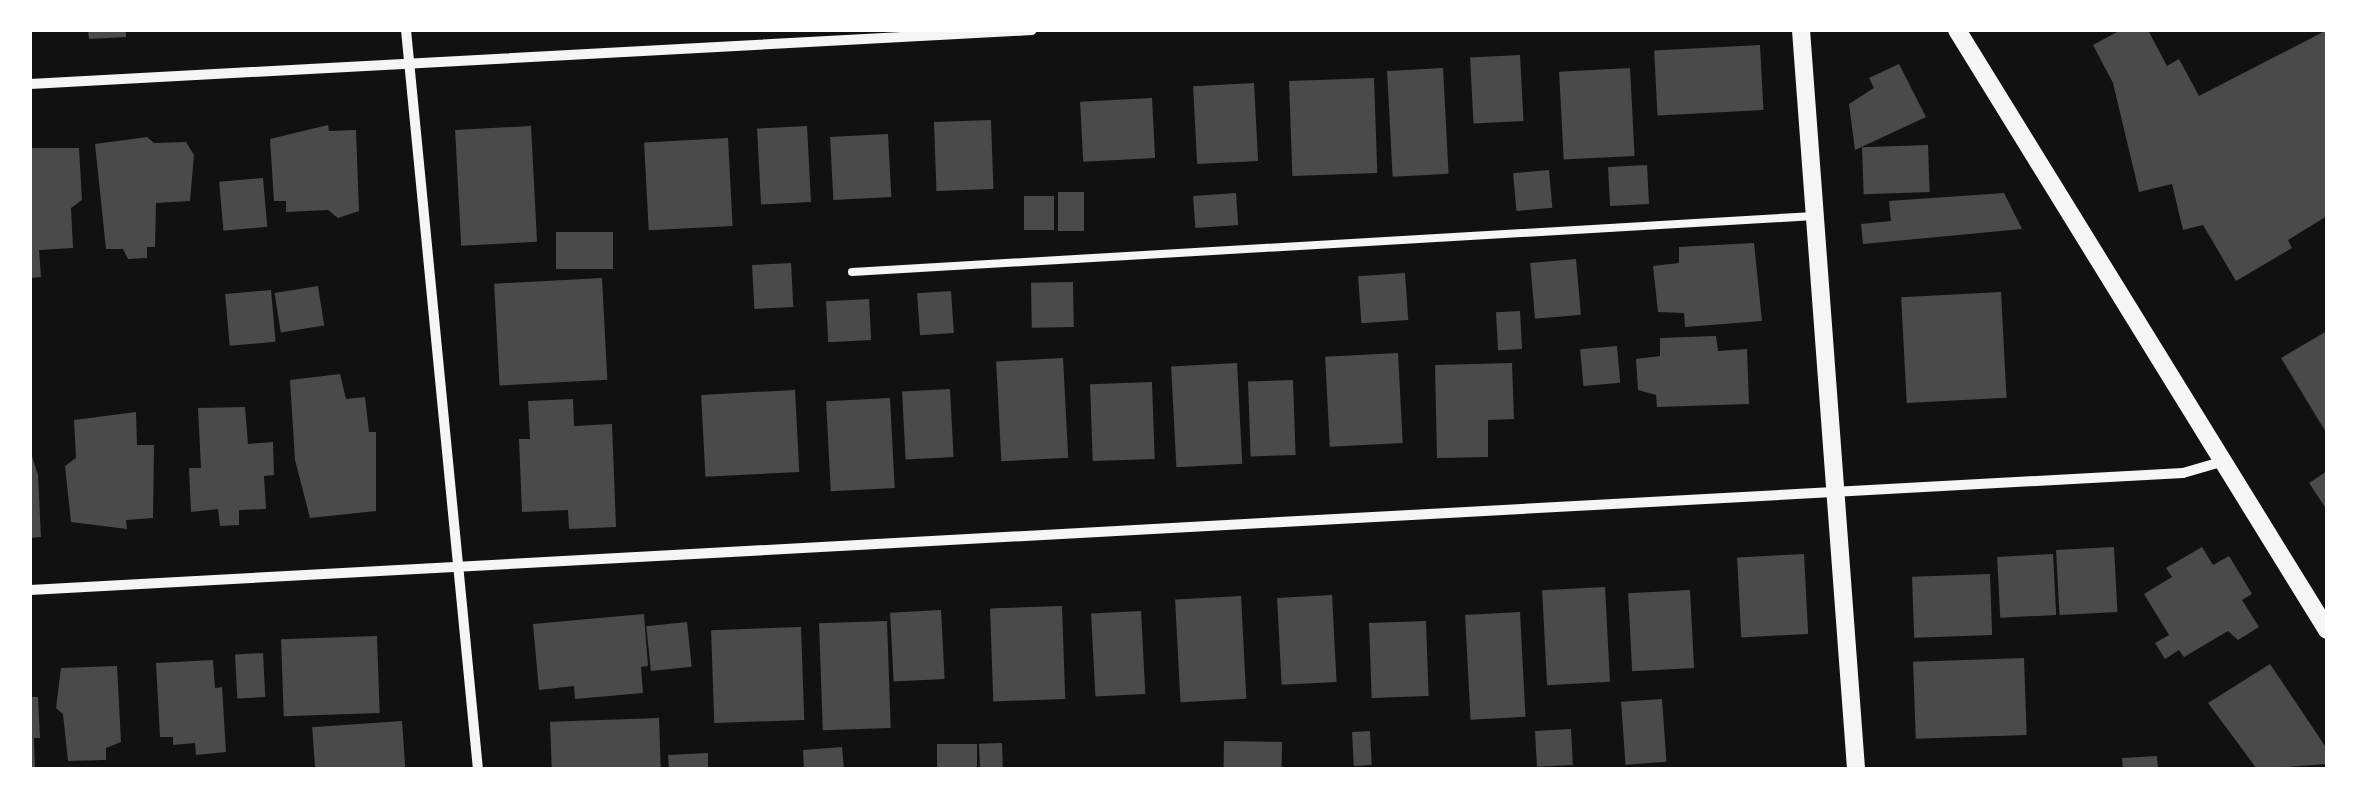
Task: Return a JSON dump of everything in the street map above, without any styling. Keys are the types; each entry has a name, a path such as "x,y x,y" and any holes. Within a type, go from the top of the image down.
{"street":[{"path":"406,30 454,564 478,769"},
{"path":"30,84 1032,30"},
{"path":"1801,30 1856,769"},
{"path":"1957,30 2327,630"},
{"path":"30,590 454,564 2183,474 2224,461"}],"lane":[{"path":"852,272 1814,216"}],"building":[{"path":"88,30 126,30 126,37 89,39"},
{"path":"2121,30 2148,30 2167,66 2179,59 2199,96 2327,30 2327,216 2288,240 2292,248 2236,281 2203,225 2183,230 2172,184 2139,192 2113,83 2093,45"},
{"path":"1760,45 1763,110 1658,115 1654,51"},
{"path":"1520,55 1523,121 1474,124 1470,58"},
{"path":"1899,64 1926,117 1855,150 1849,104 1874,88 1869,78"},
{"path":"1443,68 1449,174 1393,177 1387,71"},
{"path":"1630,68 1635,156 1564,160 1559,72"},
{"path":"1374,78 1377,173 1292,176 1289,81"},
{"path":"1254,83 1258,161 1197,164 1193,86"},
{"path":"1152,98 1155,158 1083,162 1080,102"},
{"path":"991,120 993,189 936,191 934,122"},
{"path":"328,125 329,131 356,130 359,211 338,218 328,210 286,212 286,201 274,201 270,139"},
{"path":"531,126 537,242 461,246 455,130"},
{"path":"807,126 811,202 761,205 757,129"},
{"path":"888,134 891,197 833,200 830,137"},
{"path":"147,137 154,143 186,142 194,155 190,201 156,203 155,247 147,247 147,258 128,259 123,249 106,249 95,144"},
{"path":"728,138 733,226 649,230 644,142"},
{"path":"1928,145 1930,192 1864,194 1862,147"},
{"path":"30,148 79,148 82,200 71,208 73,248 39,250 41,277 30,278"},
{"path":"1647,165 1649,204 1610,206 1608,167"},
{"path":"1549,170 1552,208 1516,211 1513,173"},
{"path":"263,178 267,227 223,231 219,182"},
{"path":"1058,192 1084,192 1084,231 1058,231"},
{"path":"1236,193 1238,225 1195,228 1193,196"},
{"path":"2004,193 2022,229 1863,244 1861,224 1891,221 1889,201"},
{"path":"1024,196 1054,196 1054,230 1024,230"},
{"path":"556,232 613,232 613,269 556,269"},
{"path":"1754,243 1762,321 1685,327 1684,313 1658,312 1653,266 1679,263 1679,247"},
{"path":"1576,259 1581,315 1535,319 1530,263"},
{"path":"791,263 793,307 754,309 752,265"},
{"path":"1405,273 1408,320 1361,323 1358,276"},
{"path":"602,278 607,380 499,386 494,284"},
{"path":"1073,282 1074,327 1032,328 1031,283"},
{"path":"318,286 324,326 281,332 275,293"},
{"path":"271,290 276,342 230,346 225,294"},
{"path":"951,291 954,333 920,335 917,293"},
{"path":"2001,292 2007,398 1907,403 1901,297"},
{"path":"869,299 871,340 828,342 826,301"},
{"path":"1520,311 1522,349 1498,350 1496,312"},
{"path":"2327,331 2327,434 2281,358"},
{"path":"1716,336 1718,351 1747,349 1749,404 1657,407 1656,395 1638,390 1636,359 1660,356 1660,338"},
{"path":"1617,346 1620,383 1583,386 1580,349"},
{"path":"1398,353 1403,443 1330,447 1325,357"},
{"path":"1063,358 1068,458 1001,461 996,362"},
{"path":"1237,363 1242,464 1176,467 1171,366"},
{"path":"1512,363 1514,419 1488,420 1488,457 1437,458 1435,365"},
{"path":"340,374 346,399 365,397 369,432 376,432 376,511 310,518 295,460 290,380"},
{"path":"1293,380 1296,455 1251,457 1248,382"},
{"path":"1152,382 1155,459 1093,461 1090,384"},
{"path":"950,389 954,457 906,459 902,392"},
{"path":"795,390 799,472 705,477 701,395"},
{"path":"890,398 895,488 831,491 826,401"},
{"path":"573,399 574,426 612,424 616,527 569,529 568,510 522,512 519,439 530,439 528,401"},
{"path":"245,407 248,444 273,442 274,475 264,476 266,509 239,510 239,525 220,526 218,509 191,512 189,468 201,468 198,408"},
{"path":"136,412 137,445 154,445 153,518 126,520 127,529 71,522 65,466 76,458 74,420"},
{"path":"30,450 38,475 41,537 30,538"},
{"path":"2327,471 2327,510 2309,483"},
{"path":"2114,547 2117,612 2059,615 2056,550"},
{"path":"2202,547 2213,565 2229,556 2252,594 2242,600 2259,627 2238,640 2228,631 2184,657 2179,650 2165,659 2155,643 2169,635 2144,594 2172,577 2166,568"},
{"path":"1804,554 1808,634 1741,637 1737,558"},
{"path":"2053,554 2056,615 2000,618 1997,557"},
{"path":"1990,574 1992,635 1914,638 1912,577"},
{"path":"1605,587 1610,682 1547,685 1542,590"},
{"path":"1690,590 1694,668 1632,671 1628,593"},
{"path":"1332,595 1337,682 1282,685 1277,598"},
{"path":"1241,596 1246,699 1180,702 1175,599"},
{"path":"1062,606 1065,699 993,701 990,609"},
{"path":"941,610 945,679 894,682 890,613"},
{"path":"1141,611 1145,694 1095,697 1091,614"},
{"path":"1520,612 1525,717 1471,720 1465,615"},
{"path":"644,614 648,666 641,667 643,693 575,699 574,686 539,690 533,624"},
{"path":"887,621 891,728 823,730 819,623"},
{"path":"1426,621 1429,696 1372,698 1369,623"},
{"path":"687,622 692,667 651,671 646,626"},
{"path":"801,627 804,720 714,723 711,630"},
{"path":"377,636 380,713 284,716 281,639"},
{"path":"263,653 265,697 237,698 235,654"},
{"path":"2024,658 2027,735 1916,739 1913,662"},
{"path":"213,660 215,688 222,687 226,752 196,755 195,743 173,745 173,737 160,737 156,663"},
{"path":"2270,664 2327,749 2327,764 2257,769 2208,703"},
{"path":"117,666 121,742 106,748 106,760 68,761 63,714 56,708 61,668"},
{"path":"30,697 38,697 40,738 34,738 35,768 30,768"},
{"path":"1662,699 1666,762 1625,765 1621,702"},
{"path":"659,718 661,769 552,769 550,722"},
{"path":"402,721 405,769 315,769 312,727"},
{"path":"1571,729 1573,765 1537,767 1535,731"},
{"path":"1370,731 1372,765 1354,766 1352,732"},
{"path":"1224,741 1282,742 1282,769 1224,769"},
{"path":"1002,743 1003,769 980,769 979,744"},
{"path":"937,744 977,744 977,769 937,769"},
{"path":"842,747 844,769 804,769 803,750"},
{"path":"708,753 708,769 669,769 668,755"},
{"path":"2157,756 2158,769 2123,769 2122,758"}]}
